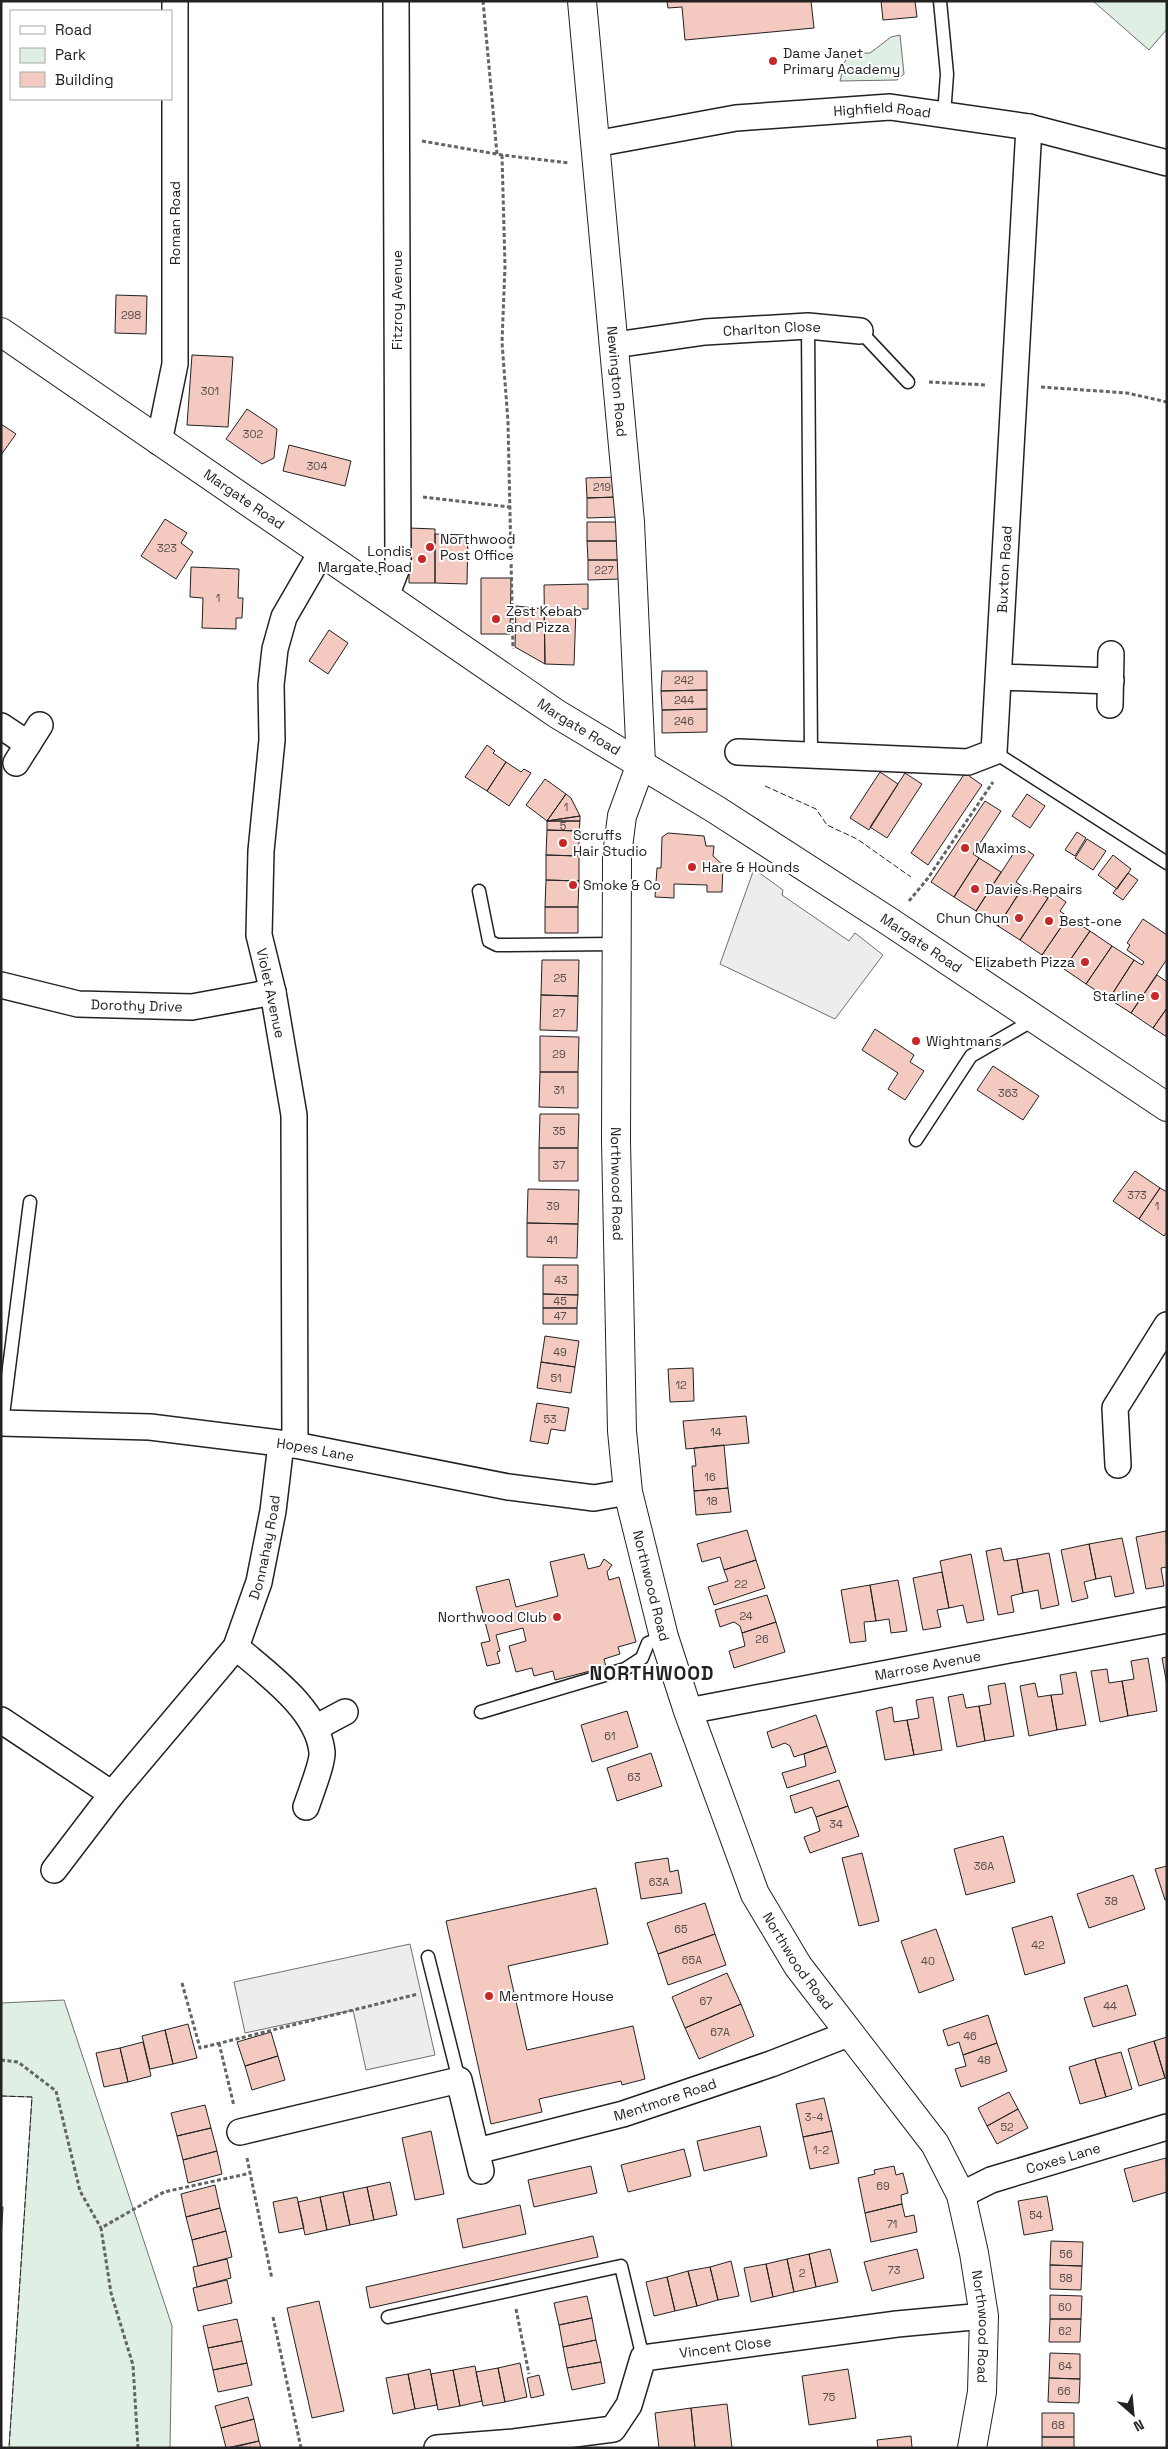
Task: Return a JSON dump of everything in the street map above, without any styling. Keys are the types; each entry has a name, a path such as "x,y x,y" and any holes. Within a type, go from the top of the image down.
{"main road":[{"name":"Newington Road","path":"582,1 630,522 641,764"},
{"name":"Margate Road","path":"2,334 557,714 715,808 1167,1107"},
{"name":"Northwood Road","path":"641,764 622,816 618,845 616,1141 622,1431 628,1492 664,1637 688,1712 755,1894 798,1966 848,2034 934,2144 961,2195 974,2253 984,2316 982,2392 972,2448"}],"street":[{"name":"Roman Road","path":"159,442 175,364 175,1"},
{"name":"Fitzroy Avenue","path":"386,596 398,565 396,1"},
{"name":"Highfield Road","path":"596,155 736,118 890,108 1029,127 1167,164"},
{"name":"Buxton Road","path":"1001,756 1000,676 1029,127"},
{"name":"Charlton Close","path":"615,345 705,332 808,326 860,331"},
{"name":"Violet Avenue","path":"288,1445 294,1115 273,992 259,936 261,851 272,740 271,685 275,649 284,617 322,553"},
{"path":"1000,676 1110,693 1112,654"},
{"path":"1,726 28,744"},
{"path":"738,752 968,762 1001,756"},
{"name":"Dorothy Drive","path":"1,985 78,1004 192,1007 273,992"},
{"path":"1118,1464 1115,1408 1167,1325"},
{"name":"Hopes Lane","path":"2,1423 150,1426 288,1445 508,1487 594,1498 628,1492"},
{"name":"Donnahay Road","path":"54,1870 112,1794 236,1647 259,1582 288,1445"},
{"name":"Marrose Avenue","path":"688,1712 1167,1620"},
{"path":"236,1647 288,1692 315,1728 322,1753 306,1807"},
{"path":"315,1728 345,1712"},
{"path":"1,1720 112,1794"},
{"name":"Mentmore Road","path":"459,2080 479,2161 771,2064 848,2034"},
{"path":"240,2132 459,2080"},
{"name":"Coxes Lane","path":"961,2195 991,2180 1167,2128"},
{"name":"Vincent Close","path":"643,2358 898,2324 984,2316"},
{"path":"438,2448 514,2445 613,2429 629,2405 643,2358"}],"lane":[{"path":"940,1 947,74 944,115"},
{"path":"808,326 811,754"},
{"name":"Charlton Close","path":"860,331 908,382"},
{"path":"1001,756 1167,863"},
{"path":"479,891 489,941 497,945 617,944"},
{"path":"916,1140 971,1056 1036,1020"},
{"path":"2,1423 30,1202"},
{"path":"480,1712 625,1669 642,1658 648,1643 664,1637"},
{"path":"428,1957 459,2080"},
{"path":"388,2317 621,2266 643,2358"}],"path":[{"path":"484,1 500,155 505,266 502,342 508,422 514,684"},
{"path":"396,136 500,155 596,155"},
{"path":"908,382 1127,393 1167,402"},
{"path":"398,495 510,506"},
{"path":"890,922 928,878 1001,756"},
{"path":"182,1983 200,2048 436,1990"},
{"path":"219,2043 251,2173 272,2279"},
{"path":"1,2060 18,2062 56,2091 80,2191 101,2228 111,2293 133,2364 138,2448"},
{"path":"101,2228 164,2192 251,2173"},
{"path":"512,2290 529,2374"},
{"path":"273,2317 301,2448"}],"green space":[{"path":"1093,1 1167,1 1167,29 1149,50"},
{"path":"900,35 904,74 897,80 840,81 845,61 852,53 870,53 891,37"},
{"path":"64,2000 172,2326 170,2448 9,2448 32,2097 1,2096 1,2003"}],"shaded area":[{"path":"754,869 783,890 782,895 849,941 855,933 883,955 835,1019 720,964"},
{"path":"410,1944 435,2055 366,2070 353,2010 245,2033 234,1982"}],"building":[{"path":"667,1 811,1 814,28 685,40 682,7 668,8"},
{"path":"881,1 915,1 917,17 883,20"},
{"path":"116,295 147,296 146,334 115,333"},
{"path":"192,355 233,357 228,427 187,425"},
{"path":"247,409 277,429 274,458 262,464 226,439"},
{"path":"1,424 16,434 1,455"},
{"path":"289,445 351,461 345,486 283,471"},
{"path":"617,477 617,497 587,498 586,478"},
{"path":"617,497 618,517 587,518 587,498"},
{"path":"165,519 187,533 181,543 193,552 176,579 141,556"},
{"path":"587,522 620,522 620,541 587,541"},
{"name":"Londis Margate Road","path":"409,528 435,529 435,583 409,583"},
{"path":"435,534 468,535 467,584 435,583"},
{"path":"587,541 620,541 620,560 588,560"},
{"path":"588,560 620,560 621,579 588,580"},
{"path":"191,567 239,569 238,598 243,598 242,618 236,618 236,629 202,628 203,598 190,597"},
{"name":"Zest Kebab and Pizza","path":"481,578 511,578 510,634 481,634"},
{"path":"588,584 588,609 576,609 574,665 545,664 544,585"},
{"path":"516,606 544,609 545,664 515,647"},
{"path":"329,630 348,643 328,674 309,661"},
{"path":"662,671 707,671 707,690 661,691"},
{"path":"707,690 707,709 662,710 661,691"},
{"path":"707,709 707,732 662,733 662,710"},
{"path":"487,745 495,751 493,753 506,762 487,791 465,777"},
{"path":"506,762 521,772 524,769 531,773 509,806 487,791"},
{"path":"880,772 898,784 869,830 850,818"},
{"path":"905,773 922,784 887,838 870,827"},
{"path":"965,773 982,785 928,865 911,853"},
{"path":"545,779 566,794 547,821 526,805"},
{"path":"566,794 571,798 580,816 547,821"},
{"path":"1027,794 1045,806 1030,828 1012,816"},
{"name":"Maxims","path":"985,801 1001,811 973,854 979,858 954,897 931,882"},
{"path":"580,816 580,821 547,821"},
{"path":"547,821 580,821 579,831 547,830"},
{"name":"Scruffs Hair Studio","path":"547,830 579,831 579,856 546,855"},
{"path":"1077,832 1086,838 1075,856 1065,850"},
{"name":"Hare & Hounds","path":"668,833 704,836 706,846 714,846 713,856 723,865 722,892 707,892 707,885 674,884 674,898 655,897 657,868 661,868 662,837"},
{"path":"1087,839 1106,851 1093,870 1075,858"},
{"path":"1019,845 1034,855 1016,882 1023,887 998,926 976,911"},
{"path":"546,855 579,856 579,881 546,880"},
{"path":"1113,855 1131,869 1117,889 1098,875"},
{"name":"Davies Repairs","path":"979,858 1001,872 976,911 954,897"},
{"path":"1128,873 1138,880 1123,900 1113,893"},
{"path":"546,880 579,881 578,907 545,907"},
{"name":"Chun Chun","path":"1023,887 1030,892 1033,888 1048,898 1020,940 998,926"},
{"name":"Best-one","path":"1052,892 1066,902 1060,911 1068,917 1042,955 1020,940"},
{"path":"545,907 578,907 578,933 545,933"},
{"path":"1068,917 1090,931 1064,969 1042,955"},
{"path":"1143,919 1167,935 1167,959 1131,1013 1109,999 1134,960 1142,965 1144,962 1127,950 1130,945 1127,943"},
{"name":"Elizabeth Pizza","path":"1090,931 1112,946 1086,984 1064,969"},
{"path":"1112,946 1134,960 1109,999 1086,984"},
{"path":"542,960 579,960 578,996 541,995"},
{"name":"Starline","path":"1157,975 1167,982 1167,1008 1153,1028 1131,1013"},
{"path":"541,995 578,996 577,1031 540,1030"},
{"path":"1167,1008 1167,1037 1153,1028"},
{"path":"875,1029 914,1055 910,1062 924,1071 905,1100 888,1089 898,1073 862,1050"},
{"path":"540,1036 579,1037 578,1072 540,1072"},
{"path":"993,1066 1039,1096 1023,1120 977,1090"},
{"path":"540,1072 578,1072 578,1108 539,1107"},
{"path":"540,1114 579,1114 578,1148 539,1148"},
{"path":"539,1148 578,1148 578,1181 539,1181"},
{"path":"1135,1171 1160,1188 1139,1219 1113,1201"},
{"path":"1160,1188 1167,1192 1167,1232 1164,1236 1139,1219"},
{"path":"528,1189 579,1190 578,1224 527,1223"},
{"path":"527,1223 578,1224 577,1258 527,1257"},
{"path":"543,1265 578,1265 578,1295 543,1294"},
{"path":"543,1294 578,1295 577,1308 543,1308"},
{"path":"543,1308 577,1308 577,1324 543,1324"},
{"path":"545,1336 579,1341 575,1367 541,1362"},
{"path":"541,1362 575,1367 571,1393 537,1388"},
{"path":"693,1368 694,1401 670,1402 668,1369"},
{"path":"537,1403 569,1408 565,1431 551,1429 548,1444 530,1441"},
{"path":"746,1416 749,1443 686,1449 683,1421"},
{"path":"724,1445 728,1488 694,1491 692,1466 696,1466 694,1448"},
{"path":"728,1488 731,1512 696,1515 694,1491"},
{"path":"747,1530 756,1560 724,1570 720,1557 702,1562 697,1544"},
{"path":"1166,1531 1167,1567 1161,1568 1164,1586 1146,1589 1136,1537"},
{"path":"1122,1538 1134,1593 1115,1597 1111,1576 1096,1579 1089,1544"},
{"path":"1089,1544 1096,1579 1084,1582 1088,1598 1072,1602 1061,1550"},
{"path":"1001,1548 1004,1561 1017,1559 1023,1593 1011,1596 1014,1612 998,1615 986,1551"},
{"path":"1049,1553 1059,1605 1041,1609 1038,1590 1023,1593 1017,1559"},
{"name":"Northwood Club","path":"584,1554 588,1569 600,1566 604,1559 612,1565 607,1572 609,1580 619,1577 636,1642 618,1647 620,1654 604,1659 606,1667 555,1680 553,1671 534,1676 532,1668 516,1672 509,1646 526,1641 523,1628 496,1635 500,1651 497,1652 500,1663 487,1666 481,1643 490,1641 476,1587 509,1579 516,1607 558,1596 550,1562"},
{"path":"971,1554 984,1620 967,1623 963,1605 949,1608 940,1561"},
{"path":"756,1560 765,1588 714,1605 708,1587 728,1581 724,1570"},
{"path":"942,1572 949,1608 937,1610 941,1627 923,1630 913,1578"},
{"path":"898,1580 907,1631 891,1633 889,1619 876,1621 870,1585"},
{"path":"870,1585 876,1621 864,1622 866,1641 850,1643 841,1590"},
{"path":"767,1595 776,1622 742,1633 740,1626 734,1622 720,1627 715,1610"},
{"path":"776,1622 785,1652 734,1668 729,1651 745,1646 742,1633"},
{"path":"1167,1657 1167,1685 1162,1658"},
{"path":"1148,1658 1157,1711 1128,1716 1122,1681 1134,1679 1131,1661"},
{"path":"1107,1669 1109,1683 1122,1681 1128,1716 1100,1722 1091,1671"},
{"path":"1076,1672 1086,1725 1057,1730 1051,1695 1063,1694 1060,1675"},
{"path":"1005,1683 1014,1736 985,1741 979,1706 991,1704 988,1686"},
{"path":"1035,1683 1038,1697 1051,1695 1057,1730 1029,1736 1020,1686"},
{"path":"963,1694 966,1708 979,1706 985,1741 957,1747 948,1697"},
{"path":"933,1697 942,1750 914,1755 907,1720 919,1718 916,1700"},
{"path":"892,1707 894,1722 907,1720 914,1755 885,1760 876,1711"},
{"path":"627,1711 638,1747 592,1762 581,1725"},
{"path":"816,1715 827,1746 794,1757 790,1746 785,1743 772,1748 767,1732"},
{"path":"827,1746 836,1772 787,1788 782,1773 806,1766 804,1754"},
{"path":"651,1753 662,1786 617,1801 607,1768"},
{"path":"839,1780 848,1806 816,1817 812,1807 795,1813 790,1796"},
{"path":"848,1806 859,1836 810,1853 804,1837 820,1831 816,1817"},
{"path":"1003,1836 1015,1882 966,1895 954,1849"},
{"path":"862,1853 879,1921 859,1926 842,1858"},
{"path":"668,1858 670,1872 678,1870 682,1893 641,1899 635,1863"},
{"path":"1167,1866 1167,1900 1165,1900 1155,1869"},
{"path":"1133,1875 1145,1909 1089,1928 1077,1894"},
{"name":"Mentmore House","path":"596,1888 608,1944 508,1966 527,2050 633,2026 645,2079 622,2085 621,2081 539,2099 542,2112 491,2124 446,1921"},
{"path":"705,1903 715,1934 658,1954 647,1923"},
{"path":"1052,1916 1065,1963 1025,1975 1012,1928"},
{"path":"936,1929 954,1980 919,1993 901,1941"},
{"path":"715,1934 726,1965 668,1985 658,1954"},
{"path":"727,1973 741,2004 685,2028 672,1997"},
{"path":"1127,1985 1136,2015 1093,2027 1084,1998"},
{"path":"741,2004 754,2036 699,2059 685,2028"},
{"path":"988,2015 997,2043 963,2055 959,2042 948,2046 943,2030"},
{"path":"188,2024 197,2058 173,2064 165,2030"},
{"path":"165,2030 173,2064 150,2069 142,2036"},
{"path":"271,2032 278,2056 245,2066 237,2042"},
{"path":"1167,2037 1167,2078 1165,2078 1154,2041"},
{"path":"1154,2041 1165,2078 1139,2086 1128,2049"},
{"path":"143,2042 151,2076 128,2082 120,2048"},
{"path":"997,2043 1007,2071 961,2087 955,2069 966,2066 963,2055"},
{"path":"120,2048 128,2082 104,2087 96,2053"},
{"path":"1121,2052 1132,2089 1106,2097 1095,2059"},
{"path":"278,2056 285,2080 252,2090 245,2066"},
{"path":"1095,2059 1106,2097 1080,2104 1069,2067"},
{"path":"1009,2092 1018,2109 987,2126 978,2108"},
{"path":"824,2098 832,2131 803,2137 796,2104"},
{"path":"205,2105 211,2128 177,2136 171,2113"},
{"path":"1018,2109 1028,2128 997,2144 987,2126"},
{"path":"760,2126 767,2156 704,2171 697,2141"},
{"path":"211,2128 217,2151 183,2160 177,2136"},
{"path":"431,2131 444,2194 415,2200 402,2138"},
{"path":"832,2131 839,2163 810,2169 803,2137"},
{"path":"684,2149 691,2176 628,2192 621,2165"},
{"path":"217,2151 222,2174 188,2183 183,2160"},
{"path":"1166,2158 1167,2192 1133,2202 1124,2169"},
{"path":"591,2166 597,2193 534,2207 528,2180"},
{"path":"894,2166 896,2175 903,2173 908,2193 901,2195 902,2204 865,2213 858,2178 875,2174 874,2170"},
{"path":"390,2182 397,2215 374,2220 367,2187"},
{"path":"215,2185 220,2208 186,2217 181,2194"},
{"path":"367,2187 374,2220 350,2225 343,2192"},
{"path":"343,2192 350,2225 327,2230 320,2197"},
{"path":"1047,2196 1053,2230 1024,2235 1018,2201"},
{"path":"297,2197 304,2228 279,2233 273,2202"},
{"path":"320,2197 327,2230 305,2235 298,2202"},
{"path":"902,2204 905,2217 914,2215 917,2232 871,2242 865,2213"},
{"path":"520,2205 526,2234 463,2248 457,2219"},
{"path":"1,2207 3,2207 1,2238"},
{"path":"220,2208 226,2231 192,2240 186,2217"},
{"path":"226,2231 232,2257 198,2266 192,2240"},
{"path":"593,2236 598,2257 370,2308 366,2287"},
{"path":"1051,2241 1083,2242 1082,2266 1050,2265"},
{"path":"830,2249 838,2282 816,2287 809,2254"},
{"path":"917,2249 924,2278 872,2291 864,2262"},
{"path":"809,2254 816,2287 794,2292 787,2259"},
{"path":"227,2259 231,2278 197,2287 193,2267"},
{"path":"787,2259 794,2292 773,2297 766,2264"},
{"path":"731,2261 739,2296 718,2300 710,2267"},
{"path":"766,2264 773,2297 751,2302 744,2268"},
{"path":"1050,2265 1082,2266 1081,2290 1050,2289"},
{"path":"710,2267 718,2300 697,2306 688,2271"},
{"path":"688,2271 697,2306 675,2311 667,2277"},
{"path":"667,2277 675,2311 654,2316 646,2282"},
{"path":"227,2280 232,2303 198,2311 193,2288"},
{"path":"1050,2295 1082,2296 1081,2319 1050,2319"},
{"path":"587,2296 592,2318 559,2325 554,2303"},
{"path":"319,2301 344,2411 312,2418 287,2308"},
{"path":"592,2318 596,2340 563,2347 559,2325"},
{"path":"237,2319 242,2341 208,2348 203,2326"},
{"path":"1050,2319 1081,2319 1080,2342 1049,2342"},
{"path":"596,2340 601,2362 567,2368 563,2347"},
{"path":"242,2341 247,2363 213,2370 208,2348"},
{"path":"1050,2353 1080,2354 1080,2379 1049,2378"},
{"path":"601,2362 605,2383 572,2390 567,2368"},
{"path":"247,2363 252,2385 218,2392 213,2370"},
{"path":"520,2363 527,2397 505,2402 498,2368"},
{"path":"475,2366 482,2401 460,2406 453,2370"},
{"path":"498,2368 505,2402 483,2406 476,2372"},
{"path":"430,2369 437,2405 415,2409 408,2374"},
{"path":"848,2369 856,2418 809,2425 802,2376"},
{"path":"453,2370 460,2406 438,2410 431,2374"},
{"path":"408,2374 415,2409 393,2414 386,2378"},
{"path":"539,2375 544,2395 531,2398 527,2378"},
{"path":"1049,2378 1080,2379 1079,2403 1048,2402"},
{"path":"248,2397 254,2419 221,2428 215,2406"},
{"path":"727,2404 732,2448 695,2448 691,2408"},
{"path":"691,2408 695,2448 659,2448 655,2413"},
{"path":"1042,2413 1074,2413 1074,2437 1042,2437"},
{"path":"254,2419 259,2441 226,2448 221,2428"},
{"path":"911,2436 912,2448 878,2448 877,2440"},
{"path":"1042,2437 1074,2437 1074,2448 1042,2448"},
{"path":"259,2441 261,2448 231,2448"}],"fence":[{"path":"765,786 816,809 827,825 857,839 911,877"},
{"path":"1,2096 32,2097 9,2448"}],"place":[{"name":"Dame Janet Primary Academy","path":"773,61"},
{"name":"Northwood Post Office","path":"430,547"},
{"name":"Londis Margate Road","path":"422,559"},
{"name":"Zest Kebab and Pizza","path":"496,619"},
{"name":"Scruffs Hair Studio","path":"563,843"},
{"name":"Maxims","path":"965,848"},
{"name":"Hare & Hounds","path":"692,867"},
{"name":"Smoke & Co","path":"573,885"},
{"name":"Davies Repairs","path":"975,889"},
{"name":"Chun Chun","path":"1019,918"},
{"name":"Best-one","path":"1049,921"},
{"name":"Elizabeth Pizza","path":"1085,962"},
{"name":"Starline","path":"1155,996"},
{"name":"Wightmans","path":"916,1041"},
{"name":"Northwood Club","path":"557,1617"},
{"name":"Mentmore House","path":"489,1996"}],"district":[{"name":"NORTHWOOD","path":"652,1673"}]}
